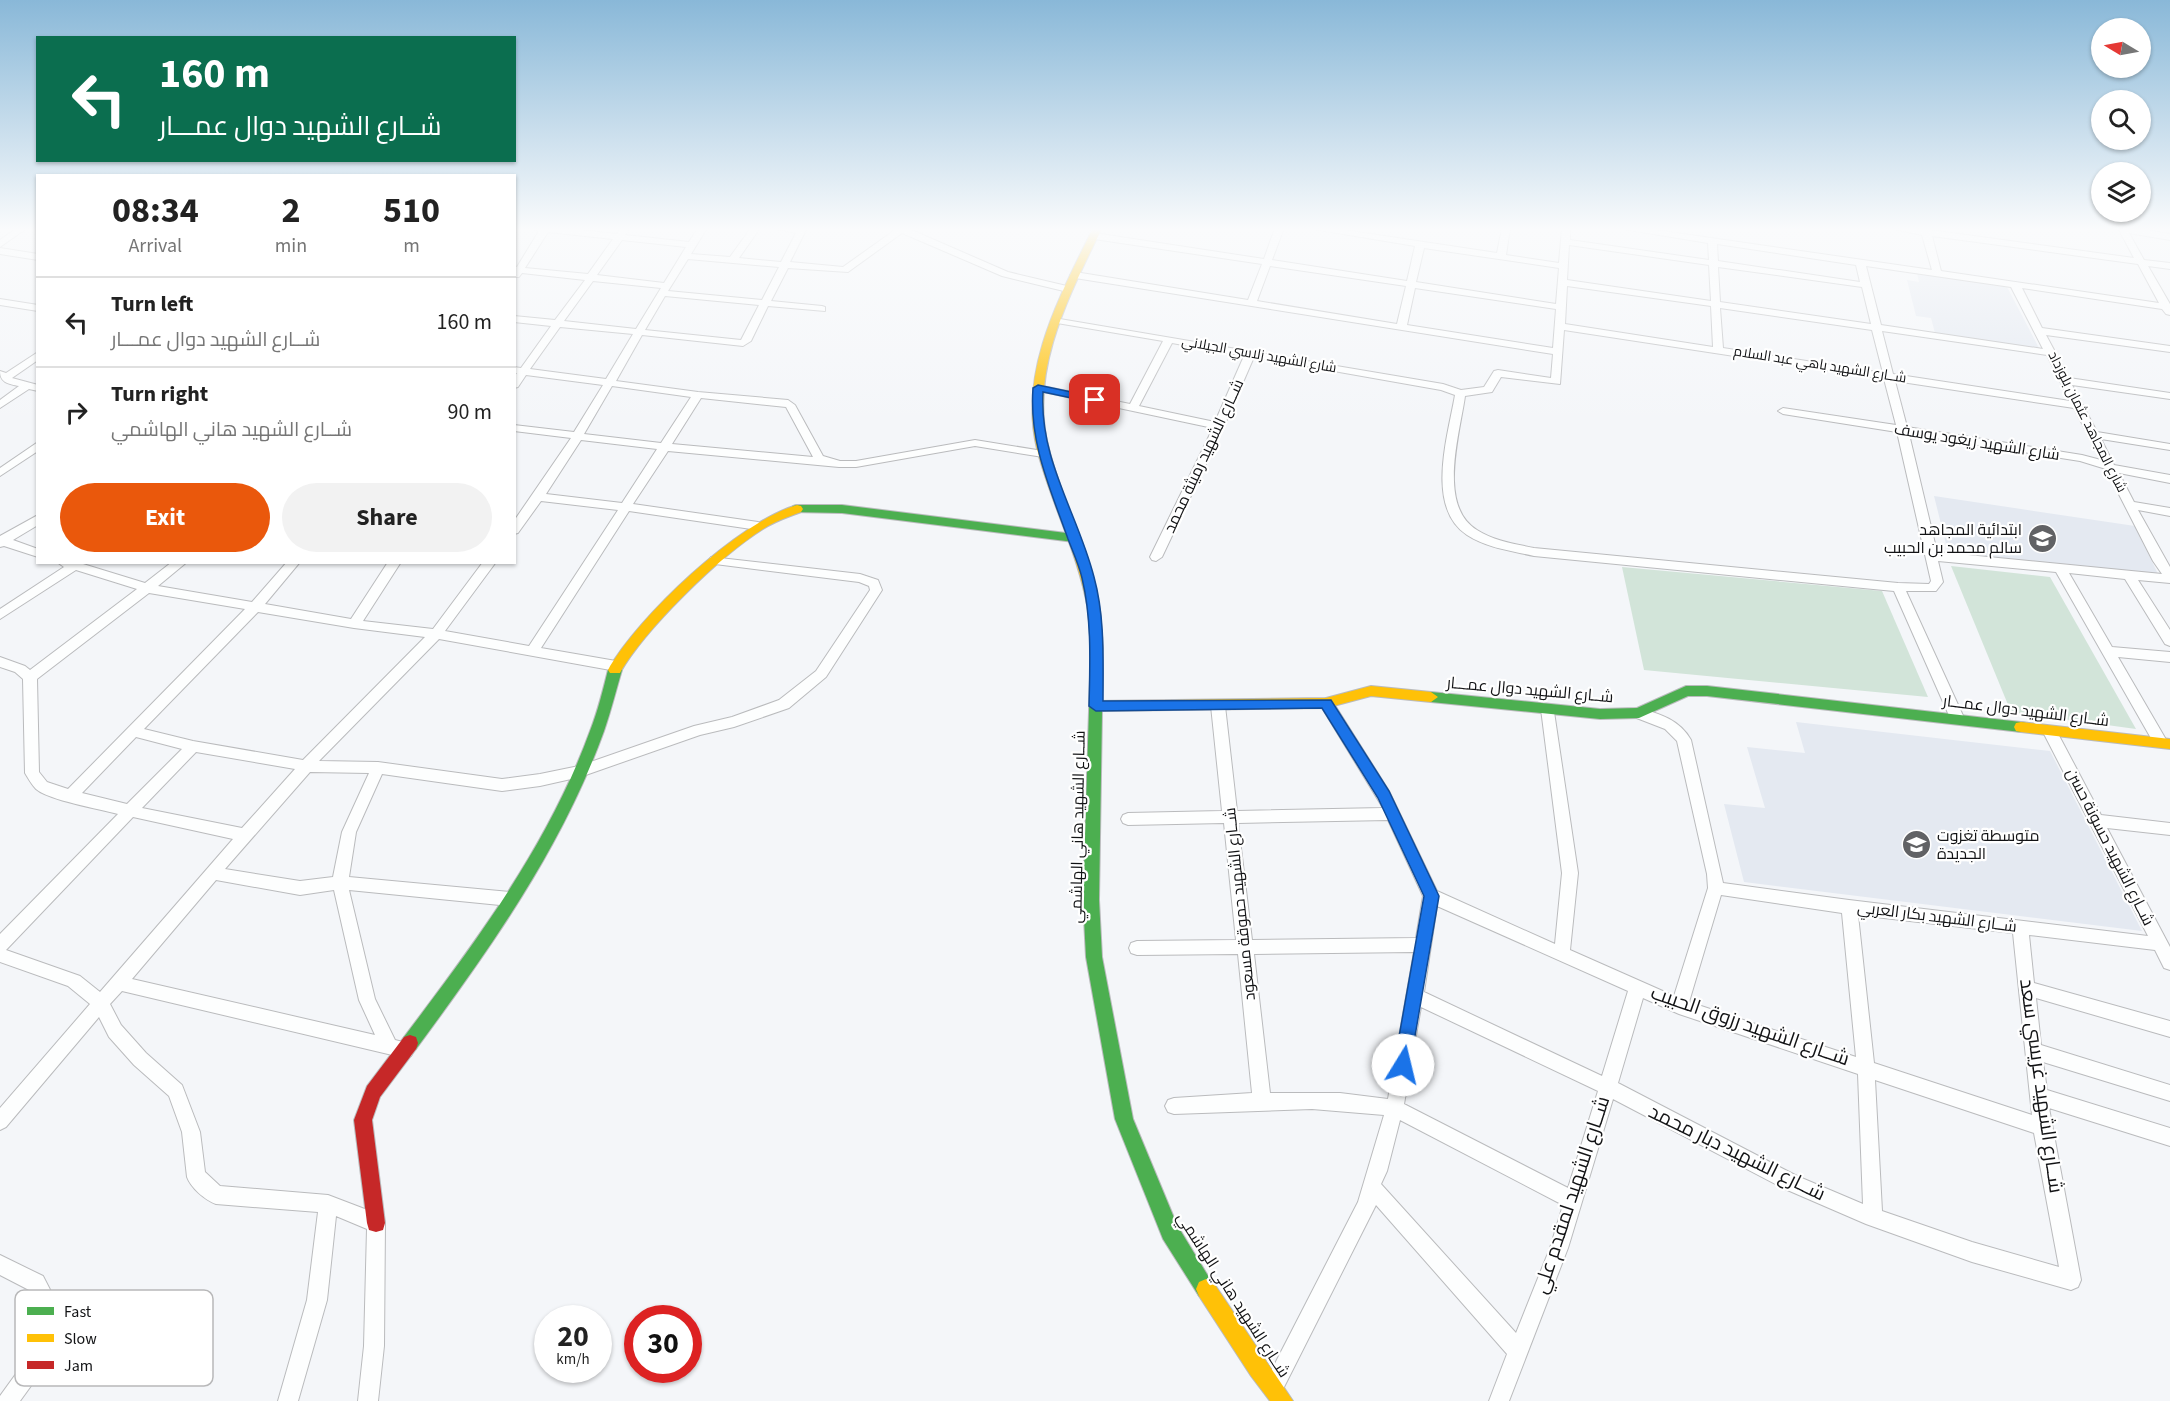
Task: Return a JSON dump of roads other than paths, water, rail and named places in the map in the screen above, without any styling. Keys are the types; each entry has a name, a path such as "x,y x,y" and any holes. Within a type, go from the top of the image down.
{"street":[{"path":"519,370 581,293"},
{"path":"516,527 579,436 663,293"},
{"path":"697,293 822,309"},
{"path":"516,319 743,343 771,293"},
{"name":"شــارع الشهيد هاني الهاشمي","path":"1066,293 1038,388 1038,427 1043,454 1088,576 1094,608 1097,648 1091,900 1094,957 1124,1119 1170,1232 1278,1395"},
{"path":"1187,293 1557,352"},
{"path":"1251,304 1255,293"},
{"path":"1401,328 1408,293"},
{"path":"1471,293 1560,307"},
{"path":"1561,293 1556,382 1498,373 1488,390 1460,393 1447,493 1455,519 1464,529 1482,540 1508,548 1534,552 1898,587 1932,588 1936,585 1932,556 1867,293"},
{"path":"1642,293 2052,353"},
{"path":"1715,293 1718,350"},
{"name":"شارع المجاهد عثمان بلوزداد","path":"2020,293 2130,505 2165,561 2170,577"},
{"path":"2076,293 2169,309"},
{"path":"2160,293 2169,309"},
{"path":"2,304 36,308"},
{"name":"شارع الشهيد زلاسي الجيلاني","path":"1057,320 1443,387 1460,393"},
{"name":"شــارع الشهيد باهي عبد السلام","path":"1559,326 2080,406"},
{"path":"2041,331 2170,349"},
{"path":"1133,408 1169,340"},
{"name":"شــارع الشهيد رميثة محمد","path":"1156,556 1219,426 1250,354"},
{"path":"3,376 36,356"},
{"path":"519,370 698,395 780,401 790,405 819,458 828,462"},
{"path":"3,376 26,387 36,388"},
{"path":"2066,381 2170,396"},
{"path":"0,405 26,387"},
{"path":"1038,388 1219,426"},
{"path":"532,651 698,395"},
{"name":"شارع الشهيد زيغود يوسف","path":"1783,411 2082,458 2126,472 2170,480"},
{"path":"516,428 664,447 856,464 975,443 1000,445 1043,454"},
{"path":"2095,435 2170,447"},
{"path":"0,472 36,446"},
{"path":"539,497 758,526"},
{"path":"2130,505 2170,512"},
{"path":"368,1401 374,1346 376,1223 363,1120 373,1092 397,1048 471,961 566,803 597,731 616,666 657,617 715,560 758,526 796,509 822,508 1074,538"},
{"path":"1,541 36,520"},
{"path":"1,541 36,552"},
{"path":"1932,556 2170,577"},
{"path":"133,730 193,746 308,766 378,768 501,785 540,780 580,771 784,704 821,674 876,590 874,583 860,578 715,560"},
{"path":"0,615 72,564 146,588 354,624 436,634 616,666"},
{"path":"30,677 178,564"},
{"path":"70,796 256,606 292,564"},
{"path":"354,624 394,564"},
{"path":"0,1121 321,749 436,634 488,564"},
{"path":"2060,568 2107,651 2165,743"},
{"path":"2129,575 2170,640"},
{"path":"1898,587 1958,720"},
{"path":"2107,651 2170,657"},
{"path":"0,662 20,669 30,677"},
{"path":"30,677 32,773 42,786 70,796 130,811 245,835"},
{"name":"شــارع الشهيد دوال عمـــار","path":"1096,706 1326,703 1371,691 1600,714 1639,712 1686,691 1707,691 2050,732 2165,743"},
{"path":"1278,1395 1367,1204 1371,1185 1378,1171 1394,1108 1431,896 1393,814 1326,703"},
{"name":"شــارع الشهيد حموقة مسعود","path":"1218,706 1262,1102"},
{"path":"1548,709 1570,873 1562,953"},
{"path":"1639,712 1671,725 1679,730 1684,740 1715,874 1716,888 1679,1006"},
{"name":"شــارع الشهيد حسونة حسن","path":"2050,732 2170,963"},
{"path":"0,945 193,746"},
{"path":"378,768 349,832 340,882 367,1000 397,1048"},
{"path":"1128,819 1393,814"},
{"path":"2098,821 2170,829"},
{"path":"213,873 300,888 340,882 510,899"},
{"name":"شــارع الشهيد بكار العربي","path":"1716,888 1849,907 2160,944"},
{"name":"شــارع الشهيد رزوق الحبيب","path":"1431,896 1679,1006 2042,1126"},
{"path":"1849,907 1866,1066 1873,1217"},
{"name":"شــارع الشهيد غريسي سعد","path":"2020,928 2042,1126 2072,1280"},
{"path":"1137,948 1423,945"},
{"path":"0,955 74,981 101,1003 115,1031 140,1059 176,1091 191,1132 196,1177 216,1195 328,1204 376,1223"},
{"path":"118,983 397,1048"},
{"name":"شــارع الشهيد لمقدم علي","path":"1499,1401 1559,1248 1638,987"},
{"path":"2027,988 2170,1029"},
{"name":"شــارع الشهيد دبار محمد","path":"1414,995 1607,1087 1791,1183 1873,1217 1972,1252 2072,1280"},
{"path":"2034,1051 2170,1093"},
{"path":"2038,1096 2170,1137"},
{"path":"1174,1106 1262,1102 1366,1103 1394,1108 1573,1200"},
{"path":"1371,1185 1519,1352"},
{"path":"288,1401 316,1300 328,1204"},
{"path":"0,1265 36,1283 40,1290"},
{"path":"8,1401 19,1386"}],"place":[{"name":"ابتدائية المجاهد سالم محمد بن الحبيب","path":"2043,539"},
{"name":"متوسطة تغزوت الجديدة","path":"1916,845"}]}
